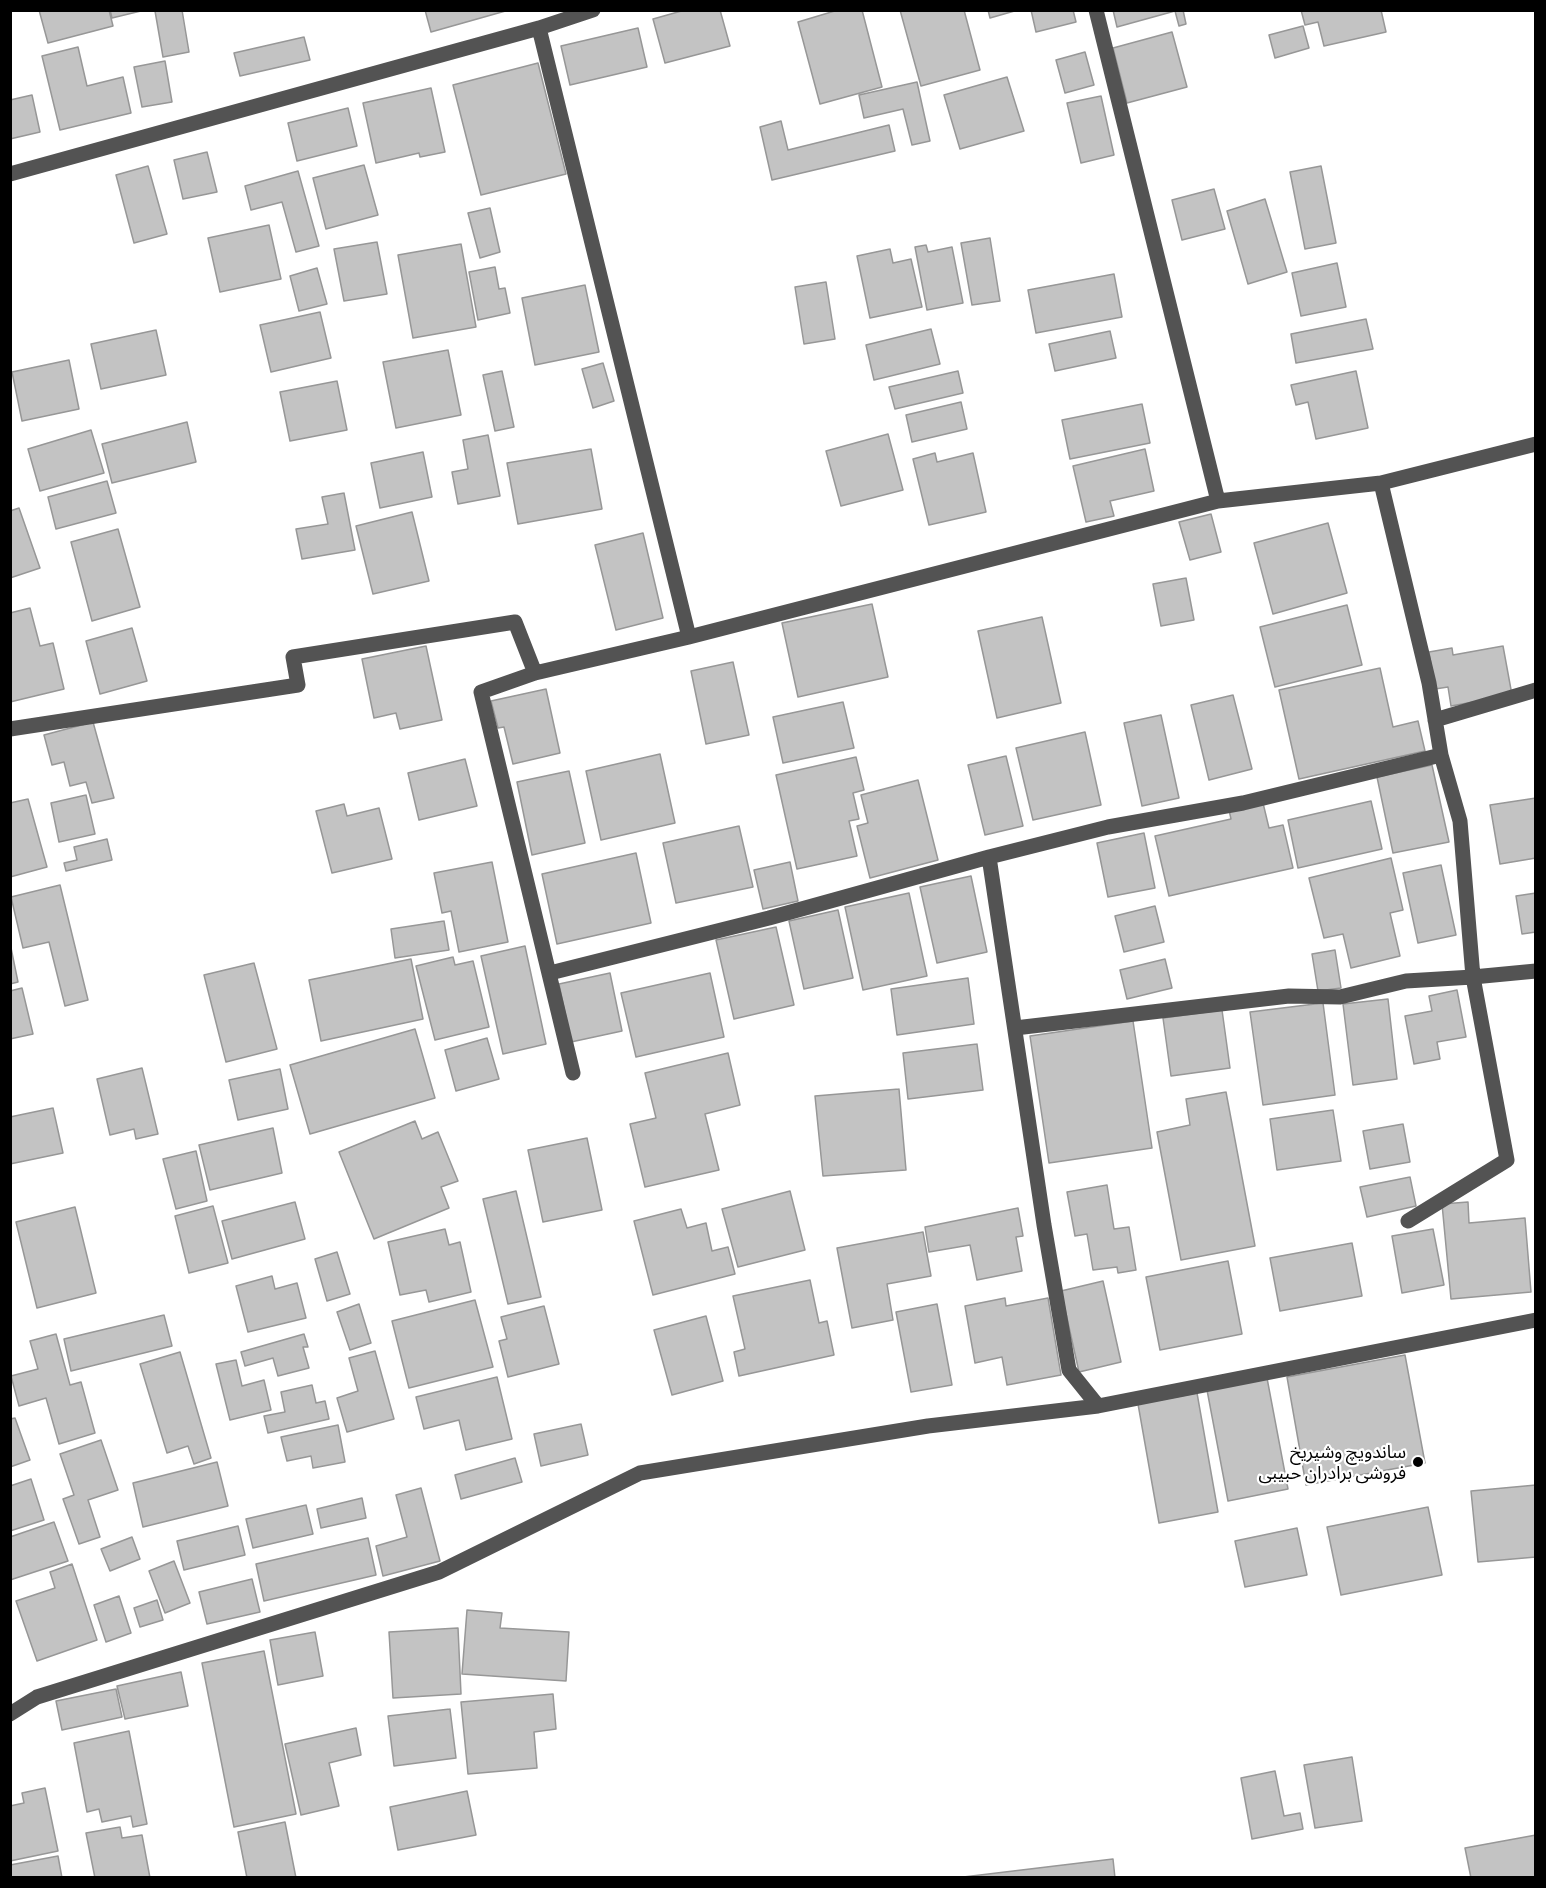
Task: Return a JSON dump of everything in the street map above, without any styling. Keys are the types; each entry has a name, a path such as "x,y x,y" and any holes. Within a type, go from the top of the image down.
{"street":[{"path":"10,174 539,28 593,10"},
{"path":"1096,10 1218,501"},
{"path":"539,28 689,637"},
{"path":"573,1073 481,692 535,673 689,637 1218,501 1381,483 1536,444"},
{"path":"1381,483 1426,672 1441,755 1460,821 1473,977 1507,1160 1408,1221"},
{"path":"10,729 298,685 293,657 515,622 535,673"},
{"path":"1435,720 1536,690"},
{"path":"550,973 769,918 989,857 1108,827 1243,803 1441,755"},
{"path":"989,857 1044,1225 1069,1371 1098,1406"},
{"path":"1016,1028 1289,996 1340,998 1406,981 1536,971"},
{"path":"10,1714 37,1697 439,1572 640,1473 928,1426 1098,1406 1536,1320"}],"building":[{"path":"39,10 109,10 113,26 48,43"},
{"path":"110,10 145,10 112,18"},
{"path":"182,10 189,52 163,57 155,11"},
{"path":"425,10 509,10 431,32"},
{"path":"685,10 720,10 730,46 665,63 653,19"},
{"path":"838,10 862,10 882,87 820,104 798,22"},
{"path":"900,10 964,10 980,70 921,86"},
{"path":"988,10 1018,10 990,18"},
{"path":"1031,10 1073,10 1076,22 1036,32"},
{"path":"1113,10 1183,10 1186,24 1179,26 1175,11 1117,27"},
{"path":"1301,10 1381,10 1386,32 1324,46 1318,22 1305,25"},
{"path":"1303,26 1309,48 1275,58 1269,35"},
{"path":"638,28 647,67 570,85 561,46"},
{"path":"1172,32 1187,87 1127,103 1113,48"},
{"path":"304,37 310,60 240,76 234,53"},
{"path":"78,47 87,86 123,77 131,113 60,130 42,56"},
{"path":"1085,52 1094,85 1065,93 1056,60"},
{"path":"165,61 172,102 142,107 134,67"},
{"path":"538,63 566,174 481,195 453,85"},
{"path":"1007,77 1024,131 960,149 944,95"},
{"path":"917,82 930,141 912,145 903,109 864,118 859,95"},
{"path":"431,88 445,152 420,157 419,153 376,163 363,103"},
{"path":"32,95 40,132 10,139 10,100"},
{"path":"1101,96 1114,155 1081,163 1067,103"},
{"path":"348,108 357,146 297,161 288,123"},
{"path":"781,121 788,150 889,125 895,151 772,180 760,127"},
{"path":"207,152 217,192 183,199 174,160"},
{"path":"364,165 378,215 326,229 313,178"},
{"path":"148,166 167,234 134,243 116,175"},
{"path":"1321,166 1336,243 1305,249 1290,172"},
{"path":"298,171 319,246 296,252 282,202 251,210 245,186"},
{"path":"1214,189 1225,229 1182,240 1172,200"},
{"path":"1265,199 1287,272 1248,284 1227,211"},
{"path":"490,208 500,252 480,258 468,213"},
{"path":"269,225 281,279 220,292 208,238"},
{"path":"990,238 1000,301 972,305 961,243"},
{"path":"377,242 387,294 344,301 334,249"},
{"path":"461,244 476,327 413,338 398,255"},
{"path":"926,245 928,252 952,247 963,303 927,310 915,247"},
{"path":"890,249 893,263 911,259 922,307 870,318 857,256"},
{"path":"1337,263 1346,307 1301,316 1292,273"},
{"path":"495,267 499,289 505,288 510,313 478,320 469,272"},
{"path":"317,268 327,304 299,311 290,276"},
{"path":"1114,274 1122,317 1036,333 1028,290"},
{"path":"826,282 835,339 804,344 795,287"},
{"path":"585,285 599,352 535,365 522,298"},
{"path":"320,312 331,358 271,372 260,325"},
{"path":"1366,319 1373,349 1296,363 1291,334"},
{"path":"931,329 940,364 874,380 866,345"},
{"path":"156,330 166,375 101,389 91,344"},
{"path":"1110,331 1116,358 1055,371 1049,344"},
{"path":"448,350 461,415 396,428 383,362"},
{"path":"69,360 79,409 22,421 12,372"},
{"path":"603,363 614,401 593,408 582,369"},
{"path":"502,371 514,427 495,431 483,375"},
{"path":"958,371 963,393 895,409 889,387"},
{"path":"1356,371 1368,428 1316,439 1308,402 1296,405 1291,385"},
{"path":"337,381 347,430 290,441 280,392"},
{"path":"961,402 967,429 912,442 906,415"},
{"path":"1142,404 1150,443 1070,459 1062,420"},
{"path":"187,422 196,462 112,483 102,444"},
{"path":"91,430 104,473 40,491 28,449"},
{"path":"888,434 903,490 841,506 826,451"},
{"path":"488,435 500,496 458,504 452,472 468,469 463,440"},
{"path":"591,449 602,509 518,524 507,463"},
{"path":"1145,449 1154,491 1110,501 1114,516 1086,522 1073,466"},
{"path":"423,452 432,497 380,508 371,463"},
{"path":"935,453 937,462 973,453 986,512 929,525 913,459"},
{"path":"107,481 116,513 56,529 48,497"},
{"path":"344,493 355,550 302,559 296,529 328,524 322,497"},
{"path":"19,508 40,568 10,578 10,511"},
{"path":"412,512 429,581 373,594 356,526"},
{"path":"1211,514 1221,552 1190,560 1179,522"},
{"path":"1328,523 1347,593 1273,614 1254,543"},
{"path":"118,529 140,607 92,621 71,542"},
{"path":"643,533 663,618 616,630 595,545"},
{"path":"1186,578 1194,620 1161,626 1153,584"},
{"path":"872,604 888,677 798,697 782,623"},
{"path":"1347,605 1362,665 1275,687 1260,627"},
{"path":"30,608 40,646 53,643 64,689 10,702 10,613"},
{"path":"1042,617 1061,703 997,718 978,631"},
{"path":"132,628 147,681 100,694 86,641"},
{"path":"426,646 442,720 400,729 396,713 374,718 362,659"},
{"path":"1503,646 1512,695 1451,706 1448,687 1435,689 1429,652 1452,648 1453,655"},
{"path":"733,662 749,735 706,744 691,671"},
{"path":"1380,668 1393,727 1418,721 1425,751 1299,779 1279,690"},
{"path":"546,689 560,753 513,764 504,727 498,728 491,701"},
{"path":"1233,695 1252,769 1209,780 1191,705"},
{"path":"843,702 854,748 783,763 773,717"},
{"path":"1161,715 1179,798 1142,806 1124,723"},
{"path":"93,722 114,798 92,803 86,782 70,786 64,762 52,765 44,735"},
{"path":"1085,732 1101,805 1033,820 1016,748"},
{"path":"660,754 675,823 601,840 586,771"},
{"path":"1006,756 1023,826 985,835 968,765"},
{"path":"856,757 864,790 853,793 859,819 849,821 857,856 797,869 776,775"},
{"path":"465,759 477,806 419,820 408,773"},
{"path":"1432,765 1449,842 1393,853 1377,777"},
{"path":"569,771 585,843 532,855 517,782"},
{"path":"918,780 938,860 870,878 857,826 868,823 861,795"},
{"path":"86,795 95,834 59,842 51,803"},
{"path":"1536,798 1536,858 1500,864 1490,805"},
{"path":"28,799 47,867 10,877 10,803"},
{"path":"1371,801 1382,849 1298,868 1288,820"},
{"path":"1263,803 1269,828 1283,825 1293,868 1169,896 1155,836 1231,819 1229,810"},
{"path":"344,804 347,816 379,808 392,859 332,873 316,811"},
{"path":"739,826 753,887 676,903 663,843"},
{"path":"1144,833 1155,888 1108,897 1097,843"},
{"path":"107,839 112,860 66,871 64,863 77,860 74,847"},
{"path":"636,853 651,923 557,944 542,874"},
{"path":"1391,858 1403,910 1390,913 1400,956 1351,968 1343,934 1324,938 1309,878"},
{"path":"492,862 508,942 459,952 451,911 442,913 434,873"},
{"path":"790,862 798,901 763,909 754,870"},
{"path":"1441,865 1456,935 1418,943 1403,873"},
{"path":"971,876 987,952 937,963 920,887"},
{"path":"60,885 88,1000 65,1006 49,942 23,948 11,897"},
{"path":"909,893 927,976 863,990 845,907"},
{"path":"1536,893 1536,932 1522,934 1516,896"},
{"path":"1155,906 1164,942 1124,952 1115,916"},
{"path":"838,910 853,978 804,989 789,921"},
{"path":"444,921 449,950 395,958 391,929"},
{"path":"776,927 794,1005 734,1019 716,940"},
{"path":"10,943 18,982 10,984"},
{"path":"525,946 546,1044 503,1054 481,956"},
{"path":"1335,950 1341,988 1318,991 1312,954"},
{"path":"453,957 455,965 473,961 489,1027 435,1040 416,966"},
{"path":"411,959 423,1019 321,1041 309,980"},
{"path":"1165,959 1172,988 1127,999 1120,970"},
{"path":"254,963 277,1049 226,1062 204,975"},
{"path":"610,973 622,1031 571,1042 559,984"},
{"path":"710,973 724,1037 636,1057 621,993"},
{"path":"968,978 974,1024 897,1035 891,989"},
{"path":"22,988 33,1034 10,1039 10,991"},
{"path":"1457,990 1466,1037 1437,1042 1440,1059 1414,1064 1405,1016 1432,1011 1429,996"},
{"path":"1388,999 1397,1079 1353,1085 1343,1004"},
{"path":"1323,1003 1335,1095 1263,1105 1250,1012"},
{"path":"1222,1010 1230,1068 1171,1076 1163,1018"},
{"path":"1133,1021 1152,1148 1049,1163 1030,1036"},
{"path":"415,1029 435,1098 310,1134 290,1065"},
{"path":"487,1038 499,1079 456,1091 445,1050"},
{"path":"977,1044 983,1090 908,1099 903,1053"},
{"path":"728,1053 740,1105 705,1114 719,1170 645,1187 630,1124 656,1118 645,1073"},
{"path":"142,1068 158,1134 136,1139 134,1129 110,1135 97,1079"},
{"path":"280,1069 288,1109 238,1120 229,1080"},
{"path":"899,1089 906,1170 823,1176 815,1096"},
{"path":"1226,1092 1255,1246 1181,1260 1157,1132 1190,1125 1186,1099"},
{"path":"53,1108 63,1153 10,1164 10,1117"},
{"path":"1333,1110 1341,1161 1277,1170 1270,1119"},
{"path":"415,1121 422,1139 438,1132 458,1181 441,1187 449,1208 374,1239 339,1152"},
{"path":"1403,1124 1410,1162 1370,1169 1363,1131"},
{"path":"273,1128 282,1173 210,1190 199,1145"},
{"path":"587,1138 602,1210 543,1222 528,1150"},
{"path":"196,1151 207,1201 176,1209 163,1159"},
{"path":"1410,1177 1416,1206 1367,1217 1360,1187"},
{"path":"1107,1185 1114,1229 1129,1227 1136,1270 1118,1273 1117,1267 1093,1270 1087,1234 1075,1236 1067,1192"},
{"path":"516,1191 541,1297 508,1304 483,1199"},
{"path":"790,1191 805,1250 738,1267 722,1209"},
{"path":"295,1202 305,1239 232,1259 222,1221"},
{"path":"1468,1202 1469,1223 1525,1218 1531,1292 1451,1299 1442,1204"},
{"path":"213,1206 228,1263 189,1273 175,1216"},
{"path":"75,1207 96,1293 37,1308 16,1222"},
{"path":"1018,1208 1023,1236 1016,1237 1022,1271 977,1280 970,1245 929,1252 925,1227"},
{"path":"681,1209 687,1228 706,1223 712,1251 728,1247 735,1274 653,1295 634,1221"},
{"path":"445,1229 449,1245 460,1242 471,1292 429,1302 426,1290 400,1295 388,1242"},
{"path":"1433,1229 1444,1285 1402,1293 1392,1236"},
{"path":"923,1232 931,1276 887,1284 893,1320 852,1328 837,1248"},
{"path":"1352,1243 1362,1296 1280,1311 1270,1258"},
{"path":"337,1252 350,1294 327,1301 315,1259"},
{"path":"1228,1261 1242,1334 1160,1350 1146,1277"},
{"path":"272,1276 275,1289 297,1283 306,1318 248,1332 236,1286"},
{"path":"810,1280 819,1323 827,1321 834,1355 739,1376 734,1352 745,1349 733,1296"},
{"path":"1103,1281 1121,1362 1079,1372 1061,1291"},
{"path":"1005,1298 1006,1306 1048,1298 1061,1375 1007,1385 1002,1357 975,1363 965,1306"},
{"path":"475,1300 493,1367 409,1388 392,1321"},
{"path":"359,1304 371,1343 350,1350 337,1312"},
{"path":"937,1304 952,1385 911,1392 896,1312"},
{"path":"544,1306 559,1364 508,1377 499,1341 507,1339 501,1317"},
{"path":"164,1315 172,1346 71,1371 64,1339"},
{"path":"706,1316 723,1381 672,1395 654,1330"},
{"path":"56,1334 70,1385 81,1382 95,1433 59,1444 46,1398 19,1406 11,1376 38,1369 30,1341"},
{"path":"304,1334 308,1347 303,1347 309,1368 278,1376 273,1358 245,1366 241,1352"},
{"path":"375,1351 394,1419 347,1432 337,1398 358,1391 349,1358"},
{"path":"180,1352 211,1458 194,1464 188,1446 167,1453 140,1364"},
{"path":"1405,1355 1425,1463 1306,1485 1287,1377"},
{"path":"236,1360 242,1386 264,1380 271,1410 230,1420 216,1364"},
{"path":"497,1377 512,1439 466,1450 459,1420 424,1429 416,1397"},
{"path":"1267,1378 1288,1489 1228,1501 1207,1390"},
{"path":"312,1385 316,1403 325,1401 329,1419 268,1433 264,1416 285,1412 281,1392"},
{"path":"1197,1393 1218,1512 1159,1523 1138,1404"},
{"path":"15,1418 30,1460 10,1467 10,1419"},
{"path":"581,1424 588,1455 541,1466 534,1434"},
{"path":"338,1425 345,1462 313,1468 311,1456 287,1461 281,1437"},
{"path":"101,1440 118,1490 88,1500 100,1537 79,1544 63,1499 74,1495 60,1454"},
{"path":"515,1458 522,1482 461,1499 455,1475"},
{"path":"217,1462 228,1506 143,1527 133,1483"},
{"path":"31,1479 44,1520 10,1531 10,1486"},
{"path":"1536,1485 1536,1557 1478,1562 1471,1491"},
{"path":"421,1488 440,1561 383,1576 376,1546 407,1537 396,1495"},
{"path":"362,1498 366,1518 321,1528 317,1509"},
{"path":"306,1505 313,1534 253,1548 246,1519"},
{"path":"1428,1507 1442,1575 1341,1595 1327,1527"},
{"path":"54,1522 68,1561 10,1580 10,1537"},
{"path":"238,1526 245,1555 184,1570 177,1541"},
{"path":"1297,1528 1307,1575 1245,1587 1235,1541"},
{"path":"132,1537 140,1559 110,1571 101,1549"},
{"path":"368,1538 376,1575 264,1601 256,1564"},
{"path":"174,1561 190,1603 165,1613 149,1571"},
{"path":"72,1564 97,1640 37,1661 16,1601 55,1588 50,1572"},
{"path":"252,1579 260,1612 207,1624 199,1592"},
{"path":"119,1596 131,1633 106,1642 94,1605"},
{"path":"157,1600 163,1620 140,1627 134,1608"},
{"path":"467,1610 502,1613 500,1628 569,1632 566,1681 462,1674"},
{"path":"458,1628 461,1694 393,1698 389,1632"},
{"path":"315,1632 323,1676 278,1685 270,1640"},
{"path":"264,1651 296,1814 234,1827 202,1663"},
{"path":"181,1672 188,1706 125,1719 117,1686"},
{"path":"116,1689 122,1717 62,1730 56,1701"},
{"path":"553,1694 556,1729 534,1732 537,1768 468,1774 461,1702"},
{"path":"450,1709 456,1758 394,1766 388,1716"},
{"path":"356,1728 361,1755 329,1763 339,1806 301,1815 285,1744"},
{"path":"129,1731 147,1824 133,1827 131,1816 102,1822 99,1809 87,1812 74,1743"},
{"path":"1352,1757 1362,1821 1315,1828 1304,1765"},
{"path":"1275,1771 1284,1816 1300,1813 1303,1829 1252,1839 1241,1778"},
{"path":"45,1788 58,1851 10,1861 10,1806 24,1803 22,1793"},
{"path":"467,1791 476,1835 398,1850 390,1807"},
{"path":"285,1822 296,1878 247,1878 238,1832"},
{"path":"120,1827 122,1838 142,1835 150,1878 95,1878 86,1833"},
{"path":"1536,1835 1536,1878 1471,1878 1465,1848"},
{"path":"58,1856 62,1878 10,1878 10,1865"},
{"path":"1113,1859 1115,1878 955,1878"}],"place":[{"name":"ساندویچ وشیریخ فروشی برادران حبیبی","path":"1418,1462"}]}
